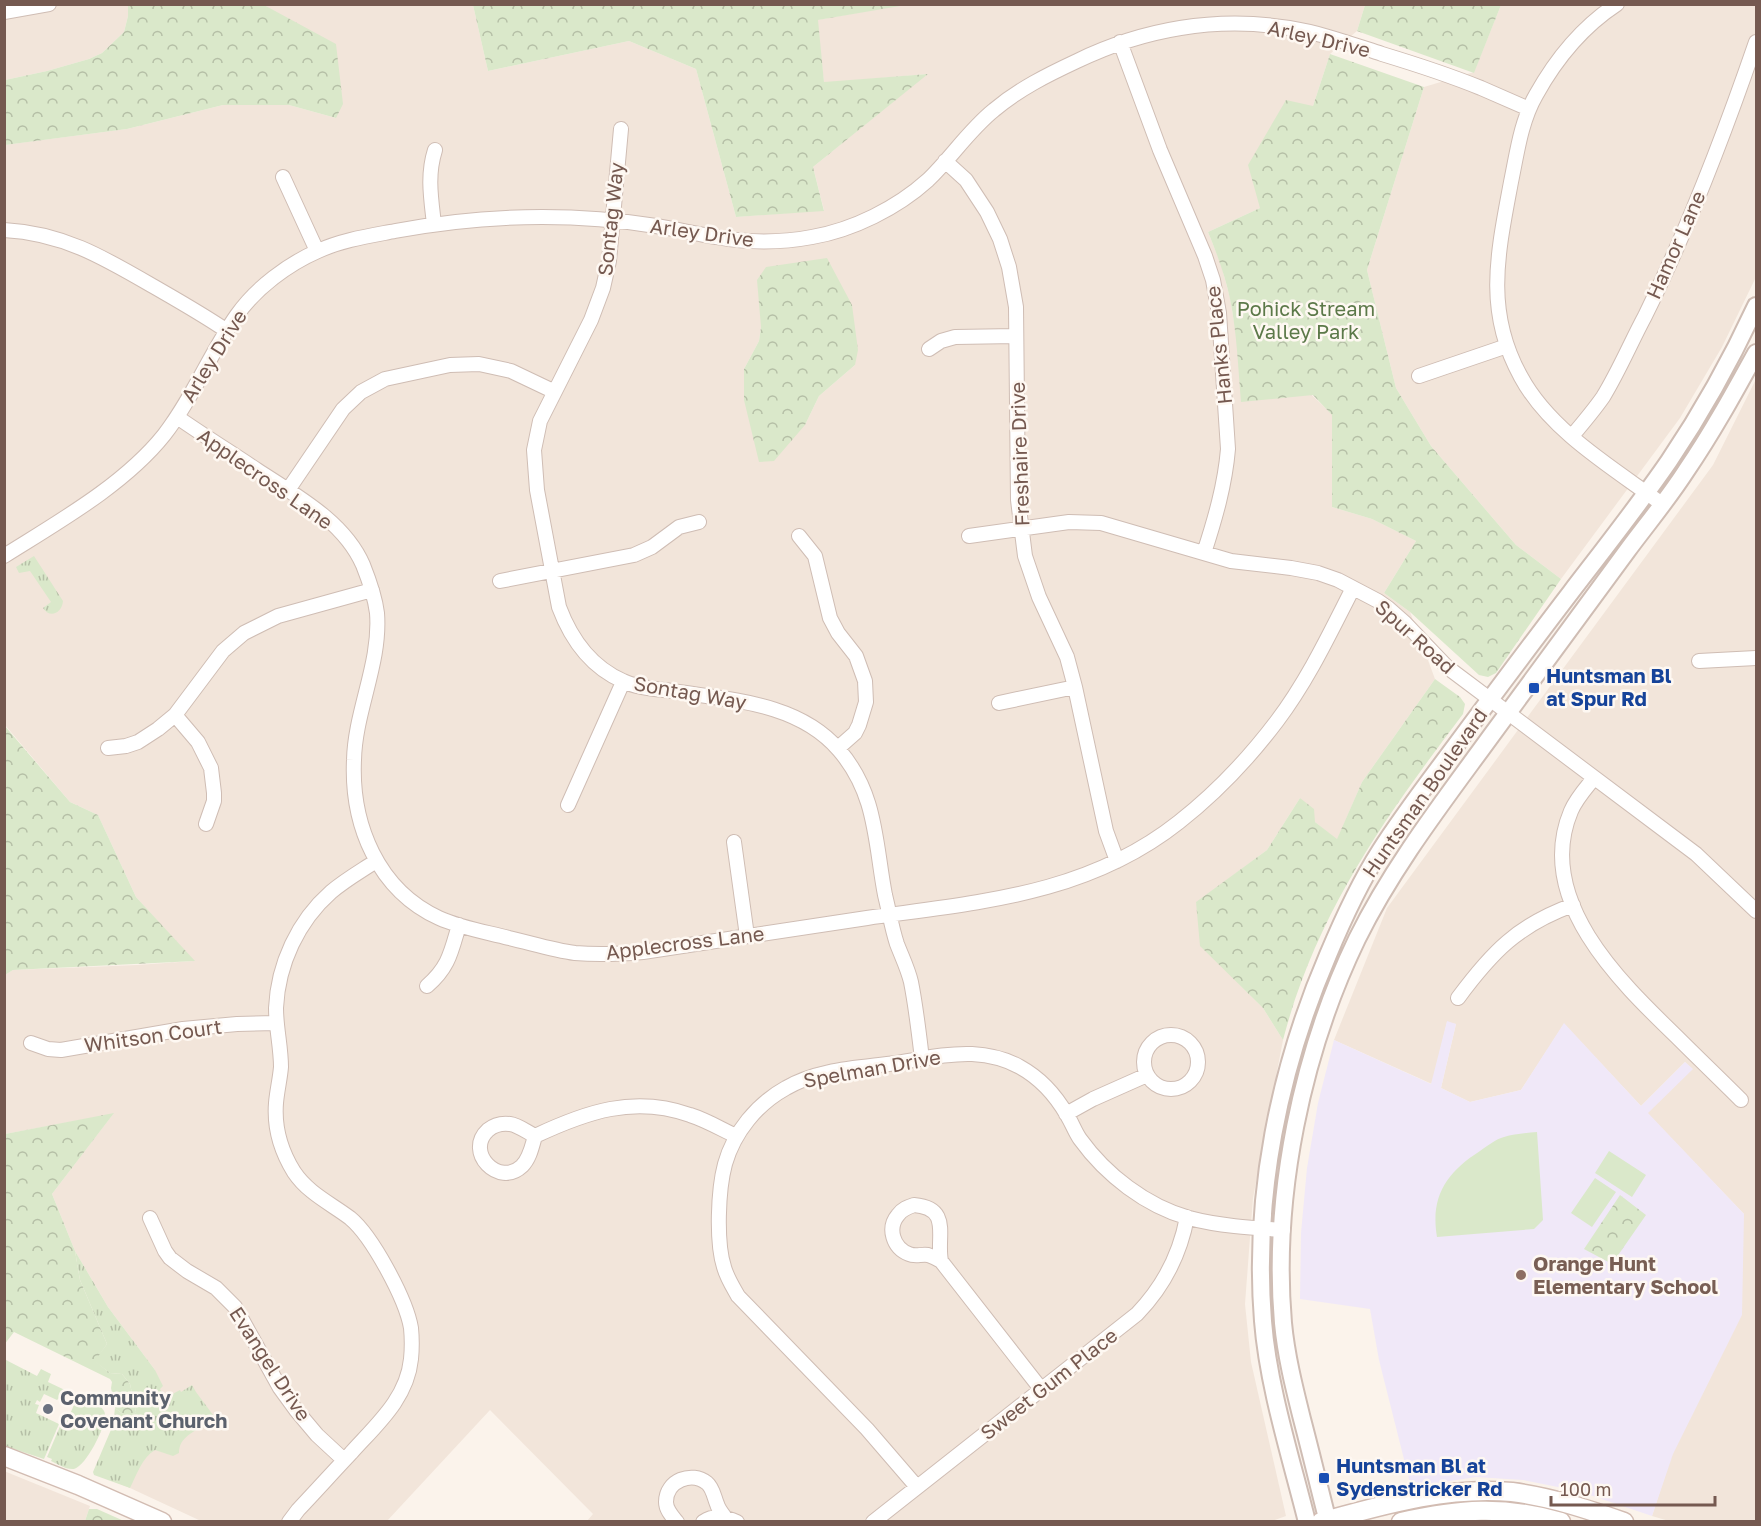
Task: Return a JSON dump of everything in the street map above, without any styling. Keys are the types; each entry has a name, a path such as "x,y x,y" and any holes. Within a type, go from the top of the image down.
{"main road":[{"path":"4,1456 162,1521"},
{"path":"1325,1521 1428,1495 1511,1492 1551,1499 1624,1521"},
{"path":"1401,1521 1471,1510 1509,1510 1561,1521"}],"street":[{"path":"4,12 49,4"},
{"path":"1617,4 1594,21 1568,47 1540,87 1529,109 1515,160 1500,243 1496,289 1507,346 1529,392 1553,421 1595,456 1662,504"},
{"name":"Arley Drive","path":"4,556 106,490 163,437 243,307 268,283 317,251 359,238 434,224 527,217 612,220 738,240 775,241 810,237 848,227 885,210 905,197 927,181 993,110 1040,78 1120,42 1179,27 1245,24 1289,28 1335,39 1433,70 1529,109"},
{"name":"Hanks Place","path":"1120,42 1160,150 1205,256 1216,296 1228,448 1227,471 1204,554"},
{"name":"Hamor Lane","path":"1572,436 1611,383 1656,292 1690,218 1730,119 1756,42"},
{"name":"Sontag Way","path":"621,129 609,261 603,288 591,320 553,391 536,434 534,458 537,490 559,608 573,639 592,660 623,682 642,687 752,703 775,709 810,726 838,748 855,773 870,805 890,915 897,943 911,981 922,1059"},
{"path":"434,224 429,180 435,150"},
{"name":"Freshaire Drive","path":"945,161 973,188 1000,239 1009,267 1015,298 1018,500 1025,555 1039,597 1064,649 1076,687 1106,831 1117,861"},
{"path":"283,177 317,251"},
{"path":"4,230 56,238 98,254 227,331"},
{"name":"Huntsman Boulevard","path":"1307,1521 1266,1349 1262,1300 1262,1228 1270,1154 1285,1078 1311,995 1351,902 1379,852 1490,699 1669,461 1703,407 1743,335 1756,306"},
{"path":"929,349 941,341 955,337 1016,336"},
{"path":"1419,376 1507,346"},
{"name":"Huntsman Boulevard","path":"1325,1521 1286,1346 1282,1299 1283,1230 1289,1167 1300,1106 1320,1031 1346,964 1377,902 1408,852 1685,472 1720,418 1756,352"},
{"path":"288,490 343,409 361,392 385,379 450,365 479,364 511,371 553,391"},
{"name":"Applecross Lane","path":"177,417 288,490 327,519 345,537 362,563 372,590 377,613 376,638 358,723 354,760 356,799 365,838 376,861 391,882 414,903 459,926 550,948 591,954 643,952 1000,899 1034,892 1081,877 1117,861 1178,824 1246,758 1277,721 1293,697 1353,588"},
{"path":"500,581 634,555 652,547 679,527 699,522"},
{"name":"Spur Road","path":"969,536 1068,522 1101,523 1204,554 1243,563 1318,573 1338,580 1388,608 1447,666 1696,854 1756,911"},
{"path":"799,536 815,556 830,618 838,633 856,656 865,681 866,702 859,725 855,733 838,748"},
{"path":"108,748 138,742 175,715 223,651 244,633 278,616 372,590"},
{"path":"1699,661 1756,658"},
{"path":"568,805 623,682"},
{"path":"999,702 1076,687"},
{"path":"175,715 198,742 211,768 214,801 206,824"},
{"path":"1594,777 1576,801 1564,836 1562,861 1573,905 1591,940 1620,980 1741,1100"},
{"path":"734,842 747,936"},
{"path":"289,1521 388,1412 402,1391 411,1360 411,1328 407,1313 368,1237 350,1218 308,1188 294,1172 285,1156 275,1117 281,1065 276,1023 278,990 289,951 302,926 316,908 331,893 376,861"},
{"path":"1458,998 1487,960 1514,935 1550,914 1573,905"},
{"path":"427,986 441,973 459,926"},
{"name":"Whitson Court","path":"31,1043 48,1049 61,1050 183,1029 276,1023"},
{"name":"Spelman Drive","path":"917,1487 867,1429 738,1296 724,1268 720,1250 719,1215 723,1170 736,1136 759,1107 776,1093 797,1082 827,1073 971,1054 1002,1059 1020,1066 1039,1080 1055,1097 1088,1149 1119,1180 1136,1193 1161,1207 1187,1217 1215,1223 1283,1230"},
{"path":"1066,1114 1147,1074"},
{"path":"535,1136 589,1113 632,1106 659,1107 688,1114 736,1136"},
{"path":"941,1261 939,1245 942,1229 935,1213 924,1206 914,1205 904,1209 898,1214 892,1227 892,1234 899,1248 908,1254 928,1255 941,1261 1041,1389"},
{"name":"Sweet Gum Place","path":"873,1521 1122,1327 1148,1303 1169,1272 1180,1246 1187,1217"},
{"name":"Evangel Drive","path":"150,1218 170,1258 216,1287 235,1307 280,1388 317,1435 344,1460"},
{"path":"677,1521 669,1513 666,1502 669,1491 676,1482 687,1476 699,1478 709,1485 717,1506 724,1516"},
{"path":"703,1521 724,1516 737,1521"}],"shaded area":[{"path":"906,4 1365,5 1357,31 1330,54 1313,106 1260,208 1208,232 1221,264 1234,322 1333,415 1332,507 1372,519 1416,541 1384,593 1410,612 1435,679 1362,782 1337,840 1315,822 1300,798 1267,850 1196,903 1238,983 1263,1008 1283,1040 1253,1198 1245,1304 1251,1362 1286,1516 1269,1522 587,1521 593,1514 490,1410 387,1521 201,1521 106,1478 155,1370 108,1307 75,1251 52,1194 113,1114 5,1134 5,975 13,970 194,961 136,897 98,815 70,802 5,725 4,145 127,129 223,105 289,105 336,118 270,9 264,5 473,5 488,71 629,41 696,69 736,217 824,210 813,167 927,74 824,83 817,20","holes":["761,327 855,365 819,396 805,425 744,369 759,341"]},
{"path":"5,5 128,5 128,16 124,32 102,53 47,71 5,80"},
{"path":"1501,5 1756,5 1756,277 1722,347 1680,418 1561,579 1516,545 1431,446 1396,388 1367,270 1424,87 1474,72"},
{"path":"1756,379 1756,1521 1669,1521 1652,1516 1744,1214 1647,1113 1692,1069 1685,1062 1641,1106 1564,1024 1521,1090 1470,1102 1441,1088 1456,1024 1447,1022 1432,1084 1334,1040 1387,908 1713,465"},
{"name":"Orange Hunt Elementary School","path":"1447,1021 1456,1024 1441,1088 1470,1102 1521,1090 1564,1023 1641,1106 1685,1062 1693,1069 1648,1113 1744,1214 1742,1315 1673,1454 1652,1516 1578,1491 1523,1480 1476,1477 1411,1487 1379,1360 1370,1309 1300,1299 1301,1233 1307,1168 1318,1103 1334,1040 1431,1084"},
{"path":"4,1471 90,1506 85,1521 5,1521"}],"green space":[{"path":"1365,4 1501,5 1474,73 1357,31"},
{"path":"128,5 264,5 336,44 343,104 336,118 289,105 223,105 127,129 5,145 5,80 47,71 102,53 124,32"},
{"path":"473,5 906,5 818,20 824,82 928,74 813,167 824,211 736,217 696,69 629,41 488,71"},
{"name":"Pohick Stream Valley Park","path":"1330,54 1424,87 1367,270 1396,388 1431,446 1516,545 1561,579 1496,673 1488,677 1479,675 1410,612 1384,593 1416,541 1372,519 1332,507 1332,415 1313,395 1241,402 1236,338 1230,299 1208,232 1260,208 1248,165 1286,100 1313,106"},
{"path":"827,258 852,305 858,350 855,365 819,396 805,425 774,461 759,462 744,400 744,369 759,341 761,327 757,280 766,267"},
{"path":"34,556 63,601 60,609 55,613 49,613 43,608 51,602 30,571 19,573 16,567"},
{"path":"1435,679 1460,697 1465,704 1463,714 1407,790 1356,868 1314,950 1283,1040 1263,1008 1200,946 1196,902 1267,850 1300,798 1314,809 1315,822 1337,839 1362,782"},
{"path":"4,725 70,802 98,815 136,897 195,961 13,970 5,975"},
{"path":"114,1113 52,1194 75,1251 80,1280 107,1344 95,1361 110,1373 122,1374 130,1384 136,1412 128,1418 115,1408 110,1379 14,1332 4,1345 5,1134"},
{"path":"1537,1132 1543,1220 1534,1229 1437,1237 1435,1222 1439,1197 1444,1186 1458,1168 1498,1139"},
{"path":"1609,1151 1646,1175 1632,1197 1595,1173"},
{"path":"1595,1178 1616,1192 1592,1227 1571,1213"},
{"path":"1620,1195 1646,1215 1612,1264 1584,1249"},
{"path":"75,1251 108,1307 155,1370 163,1386 160,1389 165,1398 192,1385 219,1423 213,1428 206,1424 192,1432 184,1439 179,1453 173,1456 155,1450 150,1453 130,1488 94,1475 93,1472 113,1425 115,1408 128,1418 136,1412 130,1384 122,1374 110,1373 94,1361 107,1344 80,1280"},
{"path":"4,1359 37,1376 41,1369 51,1374 48,1382 67,1391 57,1400 44,1394 40,1402 37,1400 35,1404 39,1405 36,1413 59,1424 44,1459 5,1446"},
{"path":"73,1394 101,1407 105,1416 102,1429 89,1454 79,1466 71,1469 47,1457 61,1424 65,1426 76,1400 71,1397"},
{"path":"89,1509 97,1509 124,1521 85,1521"}],"place":[{"name":"Huntsman Bl at Spur Rd","path":"1534,688"},
{"name":"Orange Hunt Elementary School","path":"1521,1275"},
{"name":"Community Covenant Church","path":"48,1409"},
{"name":"Huntsman Bl at Sydenstricker Rd","path":"1324,1478"}]}
